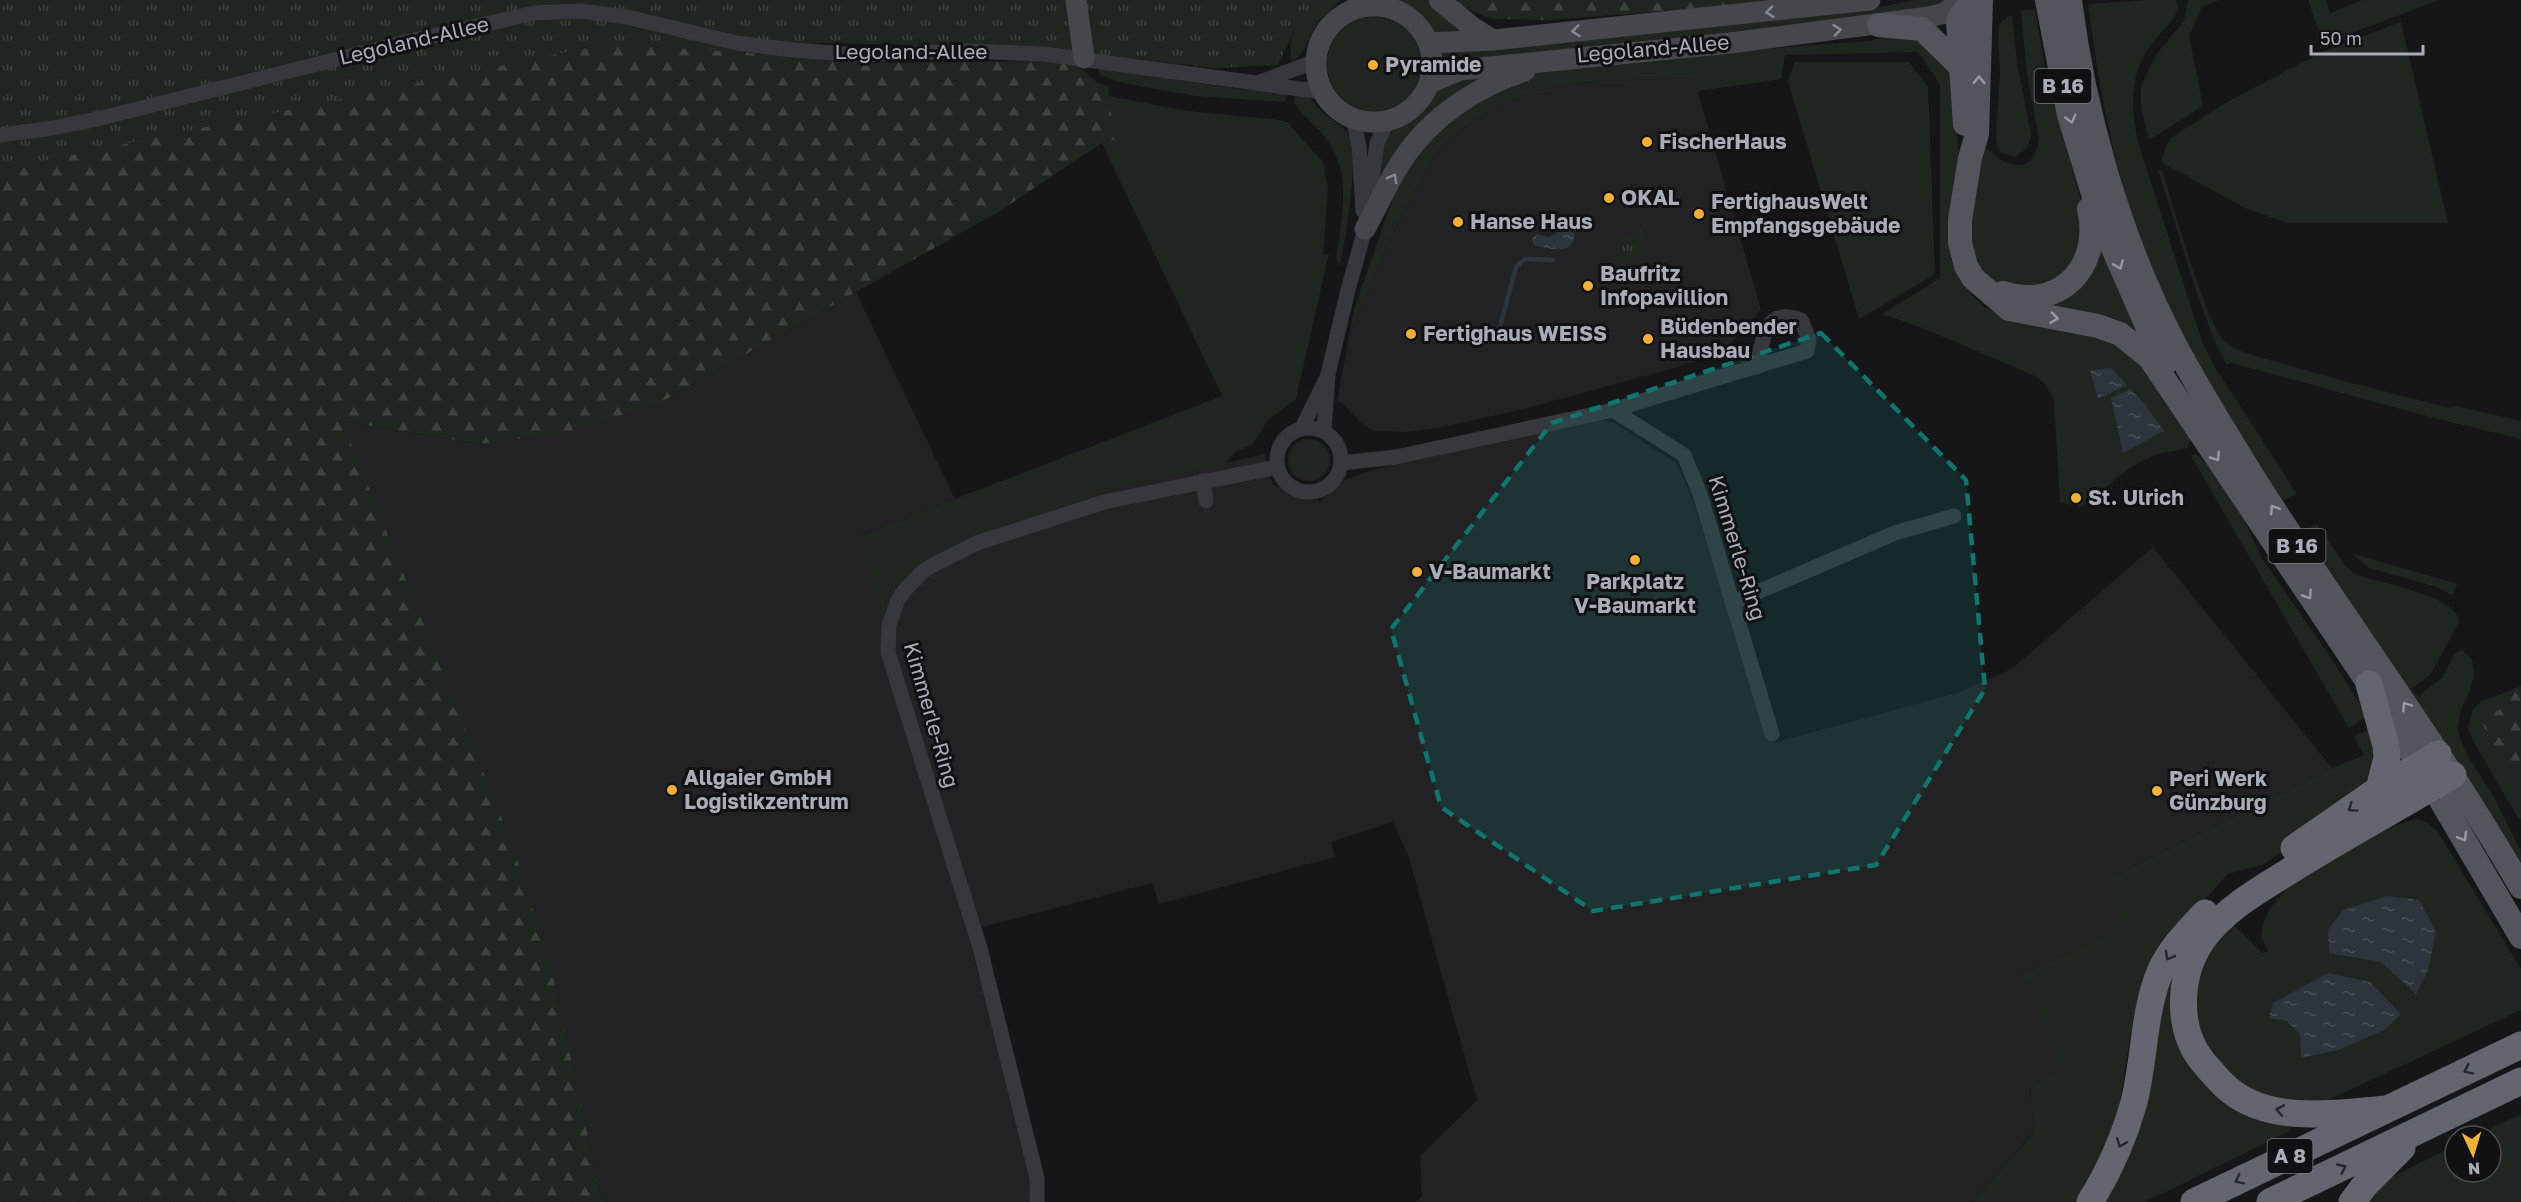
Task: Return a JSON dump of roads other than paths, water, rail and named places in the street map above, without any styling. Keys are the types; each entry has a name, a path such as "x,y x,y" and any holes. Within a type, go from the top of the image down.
{"highway":[{"path":"2369,684 2386,746 2387,758 2379,789"},
{"path":"2090,1202 2111,1167 2125,1134 2134,1099 2151,998 2161,970 2175,947 2210,908 2379,789 2436,770"},
{"path":"2386,1109 2306,1114 2277,1111 2251,1102 2232,1092 2201,1059 2184,1017 2183,996 2193,956 2203,938 2222,918 2436,770"},
{"name":"A 8","path":"2194,1202 2521,1045"},
{"name":"A 8","path":"2270,1202 2521,1081"},
{"path":"2352,1202 2379,1170 2420,1131"}],"main road":[{"path":"1970,158 1960,66 1958,22 1973,0"},
{"path":"1981,0 1977,134 1970,158 1960,220 1960,243 1966,266 1973,278 2009,309 2098,326 2120,334 2150,358 2185,408"},
{"name":"B 16","path":"2047,0 2067,104 2102,223 2185,408 2369,684 2436,770 2521,887"},
{"name":"B 16","path":"2070,0 2078,51 2114,199 2168,331 2195,382 2436,770 2521,937"},
{"path":"1879,25 1922,29 1960,66"},
{"path":"1983,288 2026,298 2044,296 2061,289 2075,278 2084,265 2090,249 2092,232 2085,192 2086,171"}],"street":[{"path":"1076,0 1084,58"},
{"path":"1439,0 1471,26 1493,40"},
{"name":"Legoland-Allee","path":"1428,43 1493,40 1870,0"},
{"name":"Legoland-Allee","path":"1429,83 1460,70 1569,57 1730,43 1879,25 1945,13 1961,0"},
{"path":"1387,4 1406,16 1420,29 1428,43 1432,64 1429,83 1420,100 1406,113 1388,120 1369,122 1353,118 1334,107 1322,92 1316,73 1316,61 1322,36 1354,5 1387,4"},
{"name":"Legoland-Allee","path":"0,135 93,120 402,43 534,13 580,11 627,17 737,43 793,50 860,55 968,51 1084,58 1322,92"},
{"path":"1365,229 1403,159 1432,125 1465,98 1501,78 1569,57"},
{"name":"Legoland-Allee","path":"1256,83 1316,61"},
{"path":"1353,118 1359,146 1365,229"},
{"path":"1302,428 1328,374 1365,229 1377,143 1388,120"},
{"path":"1341,463 1396,457 1613,410 1756,367"},
{"path":"1324,431 1328,410 1328,374"},
{"name":"Kimmerle-Ring","path":"1613,410 1684,455 1700,494 1772,734"},
{"path":"1302,428 1317,428 1324,431 1338,444 1341,463 1333,482 1314,492 1294,489 1286,483 1277,467 1276,457 1284,438 1302,428"},
{"name":"Kimmerle-Ring","path":"1037,1202 1037,1178 980,948 888,652 889,625 898,600 913,580 933,565 977,543 1104,502 1277,467"},
{"path":"1203,481 1206,501"},
{"path":"1732,603 1895,533 1954,516"}],"water":[{"path":"1562,230 1570,230 1574,233 1571,245 1566,248 1553,249 1534,245 1532,239 1536,234 1549,237"},
{"path":"2111,368 2127,385 2098,399 2090,370"},
{"path":"2130,389 2144,403 2164,431 2123,453 2111,398"},
{"path":"2387,896 2419,900 2436,931 2428,970 2416,994 2381,962 2329,953 2328,930 2343,910"},
{"path":"2328,973 2370,982 2401,1014 2384,1030 2338,1050 2301,1058 2300,1034 2287,1021 2269,1018 2273,1003"}],"waterway":[{"path":"1496,341 1516,267 1525,259 1553,260"}],"place":[{"name":"Pyramide","path":"1373,65"},
{"name":"FischerHaus","path":"1647,142"},
{"name":"OKAL","path":"1609,198"},
{"name":"FertighausWelt Empfangsgebäude","path":"1699,214"},
{"name":"Hanse Haus","path":"1458,222"},
{"name":"Baufritz Infopavillion","path":"1588,286"},
{"name":"Fertighaus WEISS","path":"1411,334"},
{"name":"Büdenbender Hausbau","path":"1648,339"},
{"name":"St. Ulrich","path":"2076,498"},
{"name":"Parkplatz V-Baumarkt","path":"1635,560"},
{"name":"V-Baumarkt","path":"1417,572"},
{"name":"Allgaier GmbH Logistikzentrum","path":"672,790"},
{"name":"Peri Werk Günzburg","path":"2157,791"}]}
